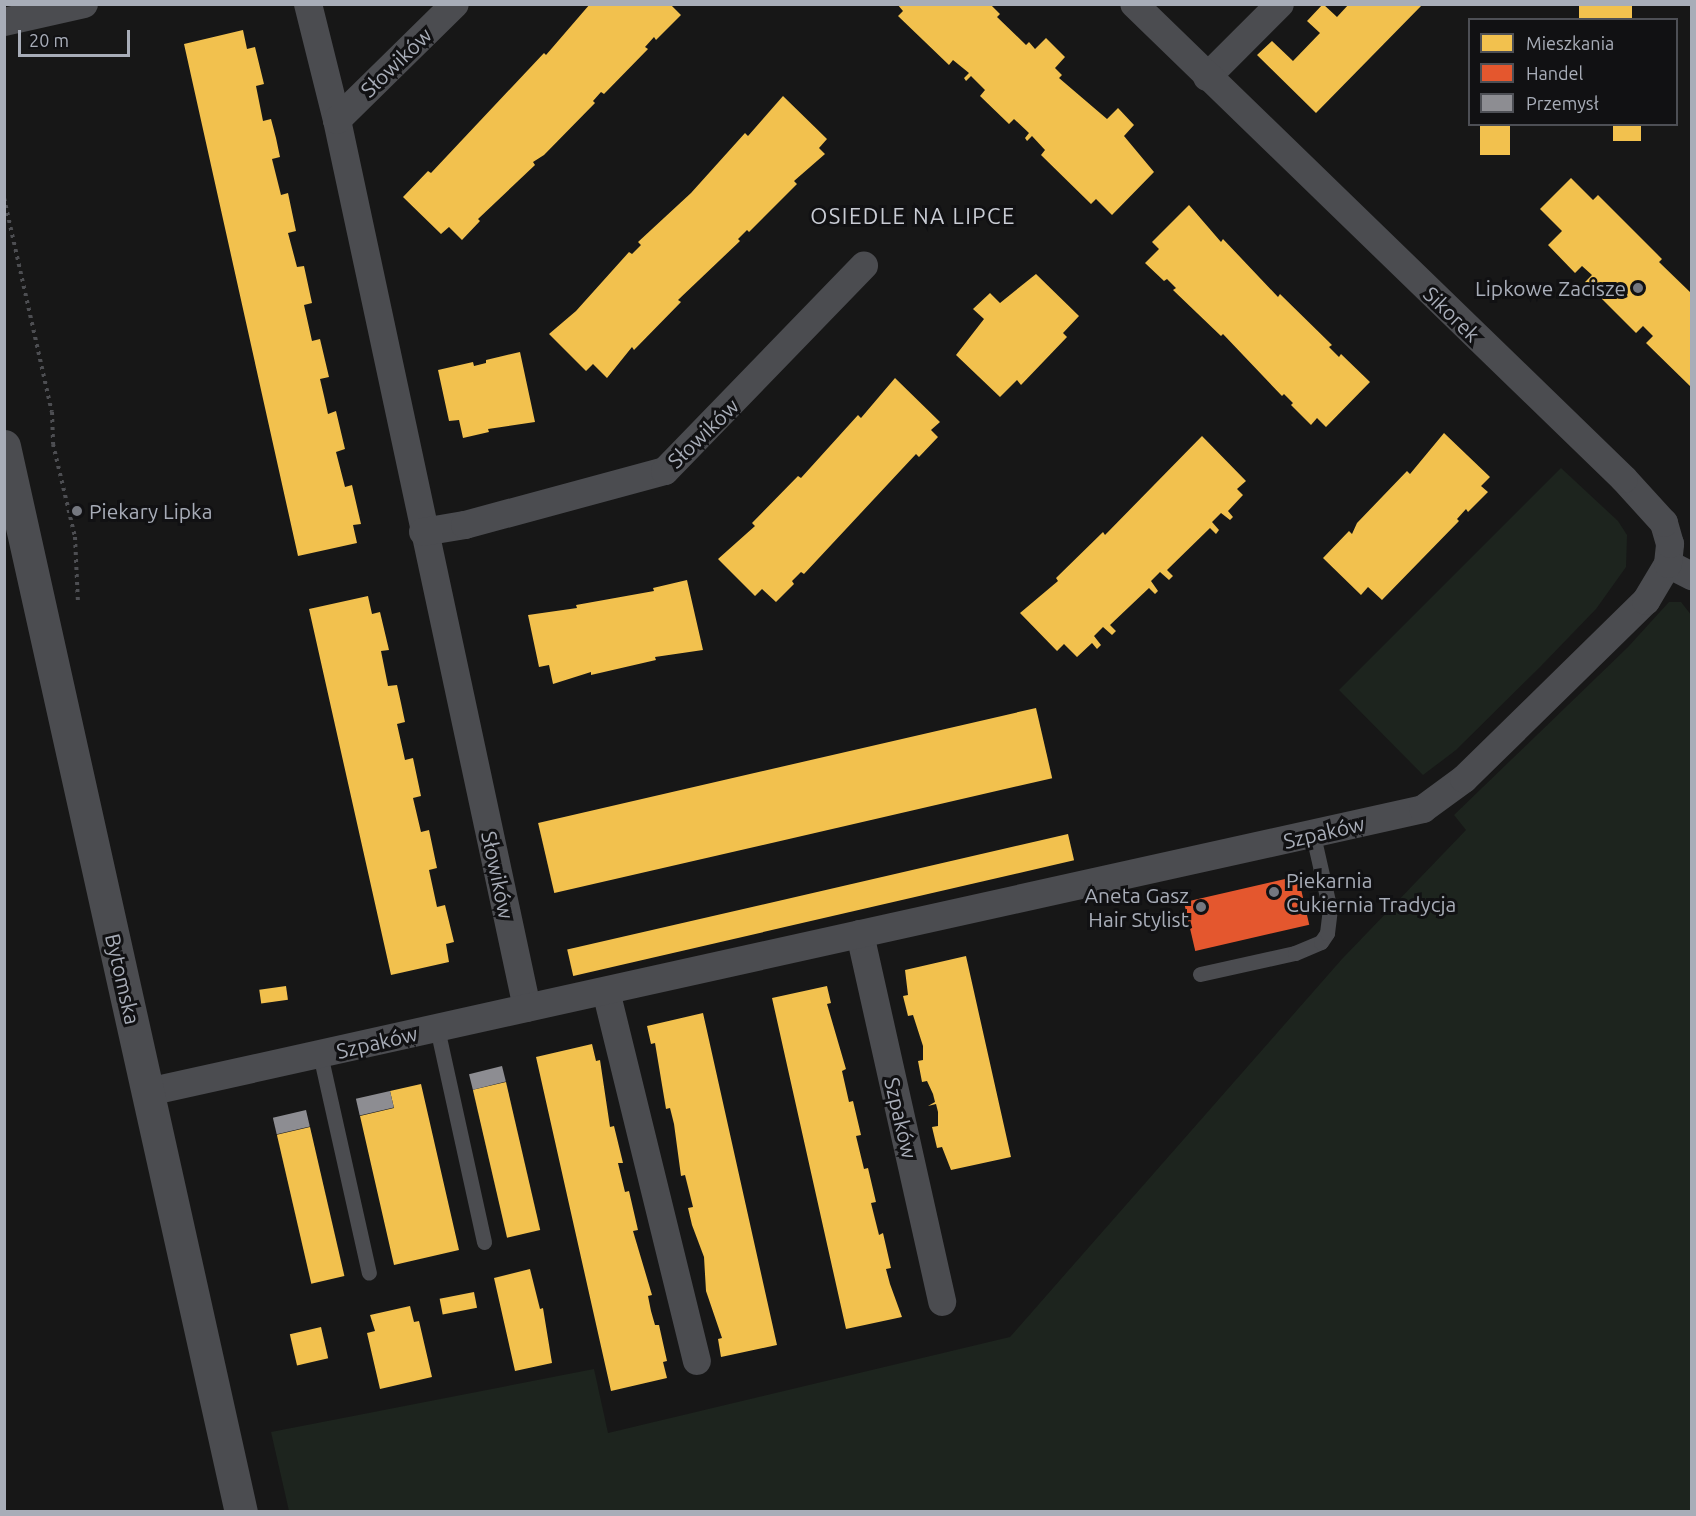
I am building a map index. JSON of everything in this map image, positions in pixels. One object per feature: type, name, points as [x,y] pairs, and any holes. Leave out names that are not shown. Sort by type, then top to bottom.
[{"type":"street","points":[[4,22],[84,4]]},
{"type":"street","name":"Słowików","points":[[308,4],[336,120],[527,1008]]},
{"type":"street","name":"Słowików","points":[[336,120],[455,4]]},
{"type":"street","name":"Sikorek","points":[[1134,4],[1624,479],[1665,523],[1680,570]]},
{"type":"street","points":[[1207,77],[1280,4]]},
{"type":"street","name":"Słowików","points":[[423,532],[465,525],[665,471],[864,266]]},
{"type":"street","name":"Bytomska","points":[[4,446],[241,1512]]},
{"type":"street","name":"Szpaków","points":[[148,1092],[1423,809],[1446,795],[1680,570]]},
{"type":"street","name":"Szpaków","points":[[860,934],[942,1302]]},
{"type":"street","points":[[606,991],[697,1361]]},
{"type":"lane","points":[[1200,974],[1294,953],[1321,942],[1327,933],[1330,910],[1313,835]]},
{"type":"lane","points":[[437,1028],[484,1242]]},
{"type":"lane","points":[[320,1054],[369,1273]]},
{"type":"shaded area","points":[[1561,468],[1618,521],[1627,535],[1626,567],[1596,609],[1540,667],[1456,750],[1423,775],[1339,690]]},
{"type":"shaded area","points":[[1669,602],[1681,602],[1692,616],[1691,1511],[289,1511],[271,1432],[594,1369],[608,1433],[1010,1337],[1342,959],[1466,830],[1454,815],[1628,647]]},
{"type":"building: Mieszkania","points":[[590,4],[670,4],[681,15],[656,40],[654,37],[645,47],[648,49],[604,94],[601,92],[593,101],[595,103],[544,155],[533,162],[535,165],[478,219],[480,221],[462,240],[449,227],[441,234],[403,197],[428,171],[431,173],[544,53],[546,55]]},
{"type":"building: Mieszkania","points":[[897,4],[990,4],[1000,14],[997,17],[1026,45],[1029,42],[1035,49],[1046,38],[1065,57],[1055,68],[1062,75],[1059,78],[1107,119],[1118,108],[1134,125],[1124,136],[1154,172],[1112,215],[1096,199],[1091,204],[1041,155],[1045,150],[1032,136],[1027,141],[1025,138],[1029,133],[1014,119],[1009,124],[980,96],[985,90],[971,76],[966,81],[964,78],[969,73],[953,60],[949,65],[898,16],[903,11]]},
{"type":"building: Mieszkania","points":[[1323,4],[1337,17],[1349,4],[1423,4],[1316,113],[1257,55],[1272,41],[1293,61],[1320,33],[1307,21]]},
{"type":"building: Mieszkania","points":[[1579,4],[1632,4],[1632,18],[1579,18]]},
{"type":"building: Mieszkania","points":[[243,30],[247,49],[255,47],[264,84],[256,86],[263,121],[271,119],[276,138],[280,157],[272,159],[281,195],[288,193],[296,231],[288,233],[297,267],[304,266],[312,303],[304,305],[312,341],[320,339],[329,377],[320,379],[328,414],[336,411],[345,449],[336,452],[345,487],[352,485],[361,524],[353,525],[357,543],[298,556],[184,44]]},
{"type":"building: Mieszkania","points":[[783,96],[827,139],[819,148],[825,154],[794,181],[797,184],[749,232],[747,230],[738,239],[740,241],[678,300],[681,302],[634,350],[632,347],[607,378],[593,364],[586,371],[549,334],[576,311],[629,252],[632,254],[641,245],[638,242],[691,193],[745,133],[748,136]]},
{"type":"building: Mieszkania","points":[[1480,126],[1510,126],[1510,155],[1480,155]]},
{"type":"building: Mieszkania","points":[[1613,126],[1641,126],[1641,141],[1613,141]]},
{"type":"building: Mieszkania","name":"Lipkowe Zacisze","points":[[1571,178],[1593,200],[1598,195],[1662,259],[1659,262],[1692,294],[1692,388],[1646,343],[1653,336],[1643,326],[1636,333],[1585,282],[1592,275],[1582,266],[1575,273],[1548,245],[1562,231],[1540,209]]},
{"type":"building: Mieszkania","points":[[1189,205],[1221,242],[1223,239],[1278,297],[1280,294],[1332,345],[1329,347],[1339,357],[1341,354],[1370,382],[1326,427],[1317,418],[1311,425],[1291,405],[1293,403],[1284,394],[1282,396],[1223,334],[1221,336],[1173,290],[1176,288],[1167,279],[1164,281],[1145,263],[1159,249],[1152,242]]},
{"type":"building: Mieszkania","points":[[1036,274],[1079,316],[1063,333],[1067,337],[1021,385],[1017,380],[1000,397],[956,355],[984,319],[973,309],[990,293],[1000,303]]},
{"type":"building: Mieszkania","points":[[520,352],[535,422],[488,429],[489,432],[463,438],[459,420],[449,421],[438,370],[473,362],[474,366],[486,363],[486,360]]},
{"type":"building: Mieszkania","points":[[895,378],[940,422],[931,430],[938,437],[919,457],[916,454],[804,574],[801,572],[792,581],[794,584],[776,602],[762,589],[755,596],[718,559],[755,526],[752,523],[798,476],[801,478],[858,415],[861,418]]},
{"type":"building: Mieszkania","points":[[1444,433],[1490,477],[1481,486],[1488,492],[1468,512],[1466,509],[1457,519],[1459,521],[1382,600],[1368,587],[1361,595],[1323,558],[1349,531],[1352,534],[1357,523],[1407,471],[1410,474]]},
{"type":"building: Mieszkania","points":[[1202,436],[1246,481],[1237,489],[1243,495],[1228,511],[1233,517],[1230,520],[1221,513],[1212,522],[1219,530],[1216,534],[1210,528],[1167,570],[1173,576],[1169,580],[1160,572],[1151,581],[1158,591],[1155,594],[1149,588],[1110,625],[1116,631],[1112,635],[1103,627],[1094,636],[1101,645],[1097,649],[1092,643],[1077,657],[1064,644],[1057,651],[1020,613],[1058,581],[1056,578],[1103,532],[1105,535]]},
{"type":"building: Mieszkania","points":[[687,580],[703,650],[655,657],[656,660],[591,675],[591,672],[553,684],[549,665],[539,667],[528,615],[577,608],[576,605],[654,591],[653,588]]},
{"type":"building: Mieszkania","points":[[368,596],[372,614],[380,612],[389,650],[381,651],[388,686],[397,685],[401,703],[405,722],[397,724],[405,760],[413,758],[421,796],[413,798],[421,832],[429,830],[437,868],[429,870],[437,907],[445,905],[454,942],[446,944],[449,962],[391,975],[309,609]]},
{"type":"building: Mieszkania","points":[[1036,708],[1052,778],[554,893],[538,823]]},
{"type":"building: Mieszkania","points":[[1068,834],[1074,860],[573,976],[567,950]]},
{"type":"building: Mieszkania","points":[[966,956],[1011,1157],[951,1170],[942,1147],[937,1148],[932,1127],[938,1126],[938,1112],[936,1104],[928,1106],[935,1102],[927,1081],[922,1082],[918,1061],[923,1060],[923,1046],[913,1015],[908,1016],[903,996],[908,995],[905,970]]},
{"type":"building: Mieszkania","points":[[286,986],[288,1000],[261,1004],[259,990]]},
{"type":"building: Mieszkania","points":[[827,986],[831,1003],[827,1004],[846,1069],[842,1071],[849,1102],[853,1101],[861,1135],[856,1136],[864,1169],[868,1168],[876,1202],[871,1203],[879,1235],[883,1233],[891,1268],[886,1269],[902,1317],[846,1329],[772,998]]},
{"type":"building: Mieszkania","points":[[703,1013],[777,1345],[721,1357],[718,1339],[722,1338],[706,1291],[704,1257],[688,1208],[693,1207],[685,1175],[681,1176],[674,1124],[670,1108],[666,1109],[655,1043],[651,1044],[647,1026]]},
{"type":"building: Mieszkania","points":[[592,1044],[596,1061],[600,1060],[610,1127],[614,1126],[623,1163],[618,1163],[625,1192],[629,1191],[638,1230],[633,1231],[652,1295],[648,1296],[651,1311],[655,1325],[659,1325],[667,1361],[663,1362],[667,1378],[611,1391],[536,1057]]},
{"type":"building: Mieszkania","points":[[506,1082],[540,1230],[507,1238],[473,1090]]},
{"type":"building: Mieszkania","points":[[421,1084],[459,1250],[394,1265],[360,1116],[394,1108],[390,1091]]},
{"type":"building: Mieszkania","points":[[310,1127],[344,1276],[311,1284],[277,1135]]},
{"type":"building: Mieszkania","points":[[530,1269],[540,1309],[543,1308],[552,1363],[515,1371],[494,1278]]},
{"type":"building: Mieszkania","points":[[474,1292],[477,1308],[443,1314],[440,1299]]},
{"type":"building: Mieszkania","points":[[410,1306],[414,1322],[419,1321],[432,1377],[380,1389],[367,1333],[375,1331],[370,1315]]},
{"type":"building: Mieszkania","points":[[321,1327],[328,1358],[297,1365],[290,1334]]},
{"type":"building: Handel","points":[[1298,876],[1309,925],[1195,951],[1184,902]]},
{"type":"building: Przemysł","points":[[502,1066],[506,1082],[473,1090],[469,1074]]},
{"type":"building: Przemysł","points":[[390,1091],[394,1108],[360,1115],[356,1099]]},
{"type":"building: Przemysł","points":[[306,1110],[310,1127],[277,1134],[273,1118]]},
{"type":"place","name":"Lipkowe Zacisze","points":[[1638,288]]},
{"type":"place","name":"Piekary Lipka","points":[[77,511]]},
{"type":"place","name":"Piekarnia Cukiernia Tradycja","points":[[1274,892]]},
{"type":"place","name":"Aneta Gasz Hair Stylist","points":[[1201,907]]},
{"type":"district","name":"OSIEDLE NA LIPCE","points":[[913,216]]}]
